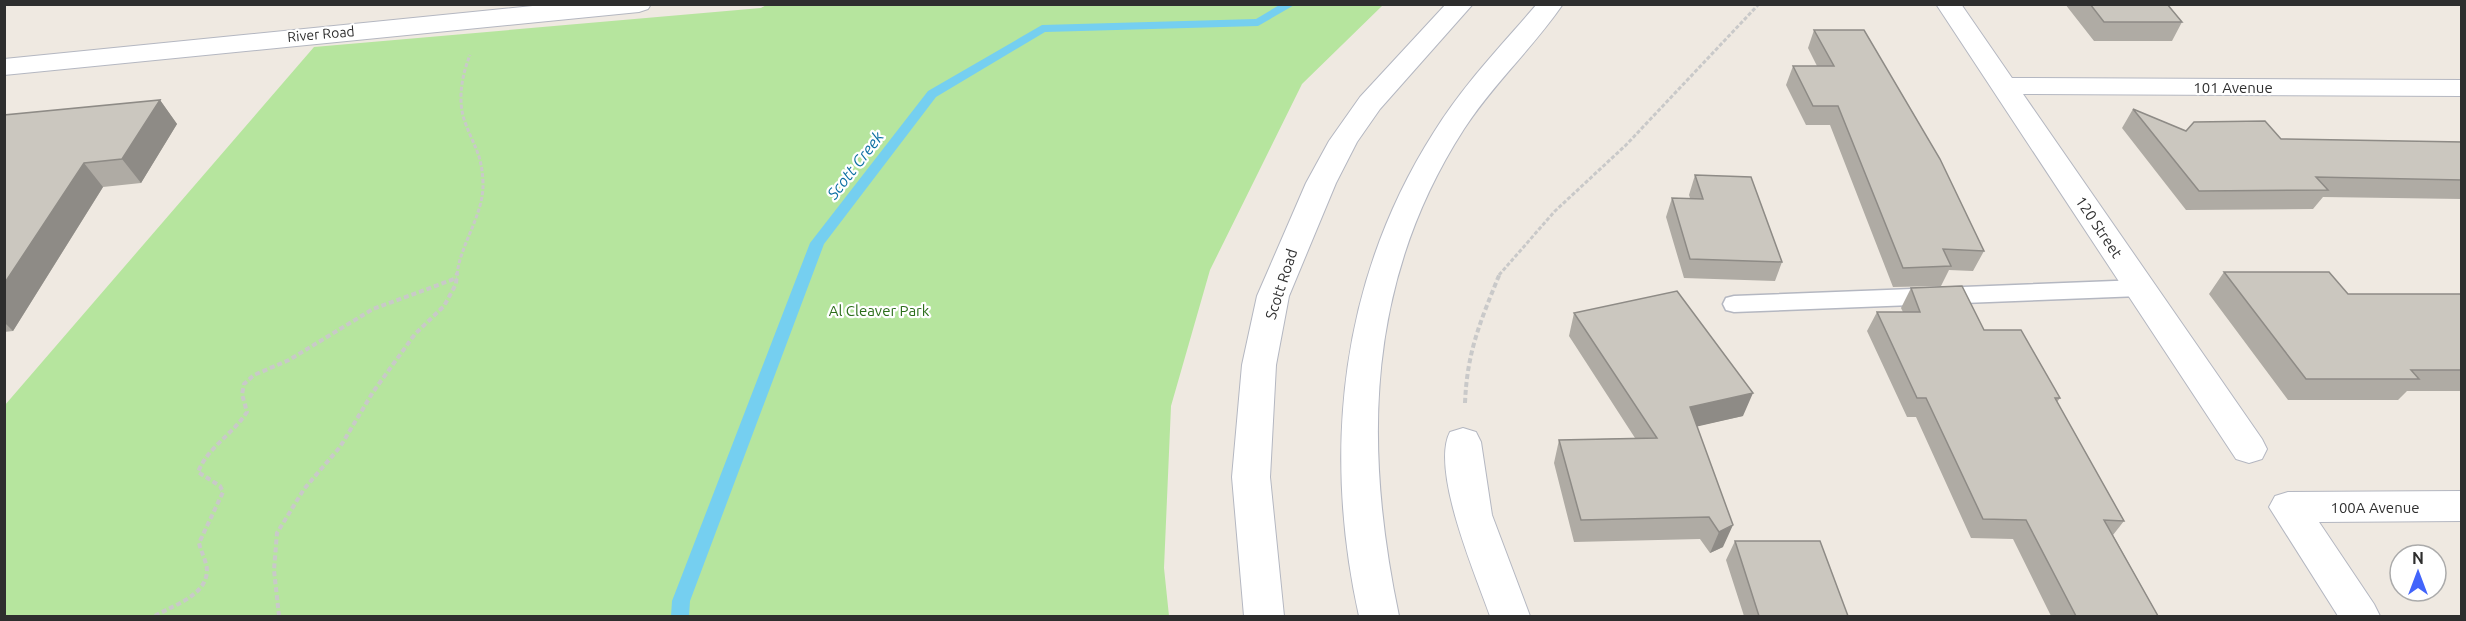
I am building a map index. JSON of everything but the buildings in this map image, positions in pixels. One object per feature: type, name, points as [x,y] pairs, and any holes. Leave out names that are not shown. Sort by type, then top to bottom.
[{"type":"street","name":"River Road","points":[[4,67],[257,40],[639,4]]},
{"type":"street","name":"Scott Road","points":[[1263,616],[1251,477],[1259,365],[1273,296],[1316,193],[1343,141],[1370,103],[1461,4]]},
{"type":"street","points":[[1379,616],[1364,536],[1359,433],[1364,343],[1385,260],[1415,188],[1449,129],[1551,4]]},
{"type":"street","name":"120 Street","points":[[1948,4],[2249,449]]},
{"type":"street","name":"101 Avenue","points":[[2004,86],[2462,88]]},
{"type":"street","points":[[1463,442],[1473,515],[1510,616]]},
{"type":"street","name":"100A Avenue","points":[[2360,616],[2288,507],[2462,506]]},
{"type":"lane","points":[[1734,304],[2140,288]]},
{"type":"path","points":[[1463,442],[1466,369],[1477,330],[1501,271],[1555,211],[1626,145],[1759,4]]},
{"type":"path","points":[[279,616],[274,570],[277,533],[304,489],[340,447],[374,392],[415,334],[444,306],[456,284],[458,265],[473,229],[483,185],[479,150],[464,120],[461,78],[472,50]]},
{"type":"path","points":[[155,616],[193,595],[200,588],[207,569],[199,543],[223,492],[220,486],[198,472],[202,458],[239,426],[247,412],[242,394],[244,384],[254,375],[289,360],[373,309],[457,278]]},
{"type":"green space","name":"Al Cleaver Park","points":[[768,4],[1383,5],[1302,84],[1210,270],[1171,406],[1164,568],[1169,616],[5,616],[5,405],[314,47],[761,8]]},
{"type":"waterway","name":"Scott Creek","points":[[680,616],[681,601],[817,243],[932,94],[1042,29],[1258,22],[1291,4]]}]
